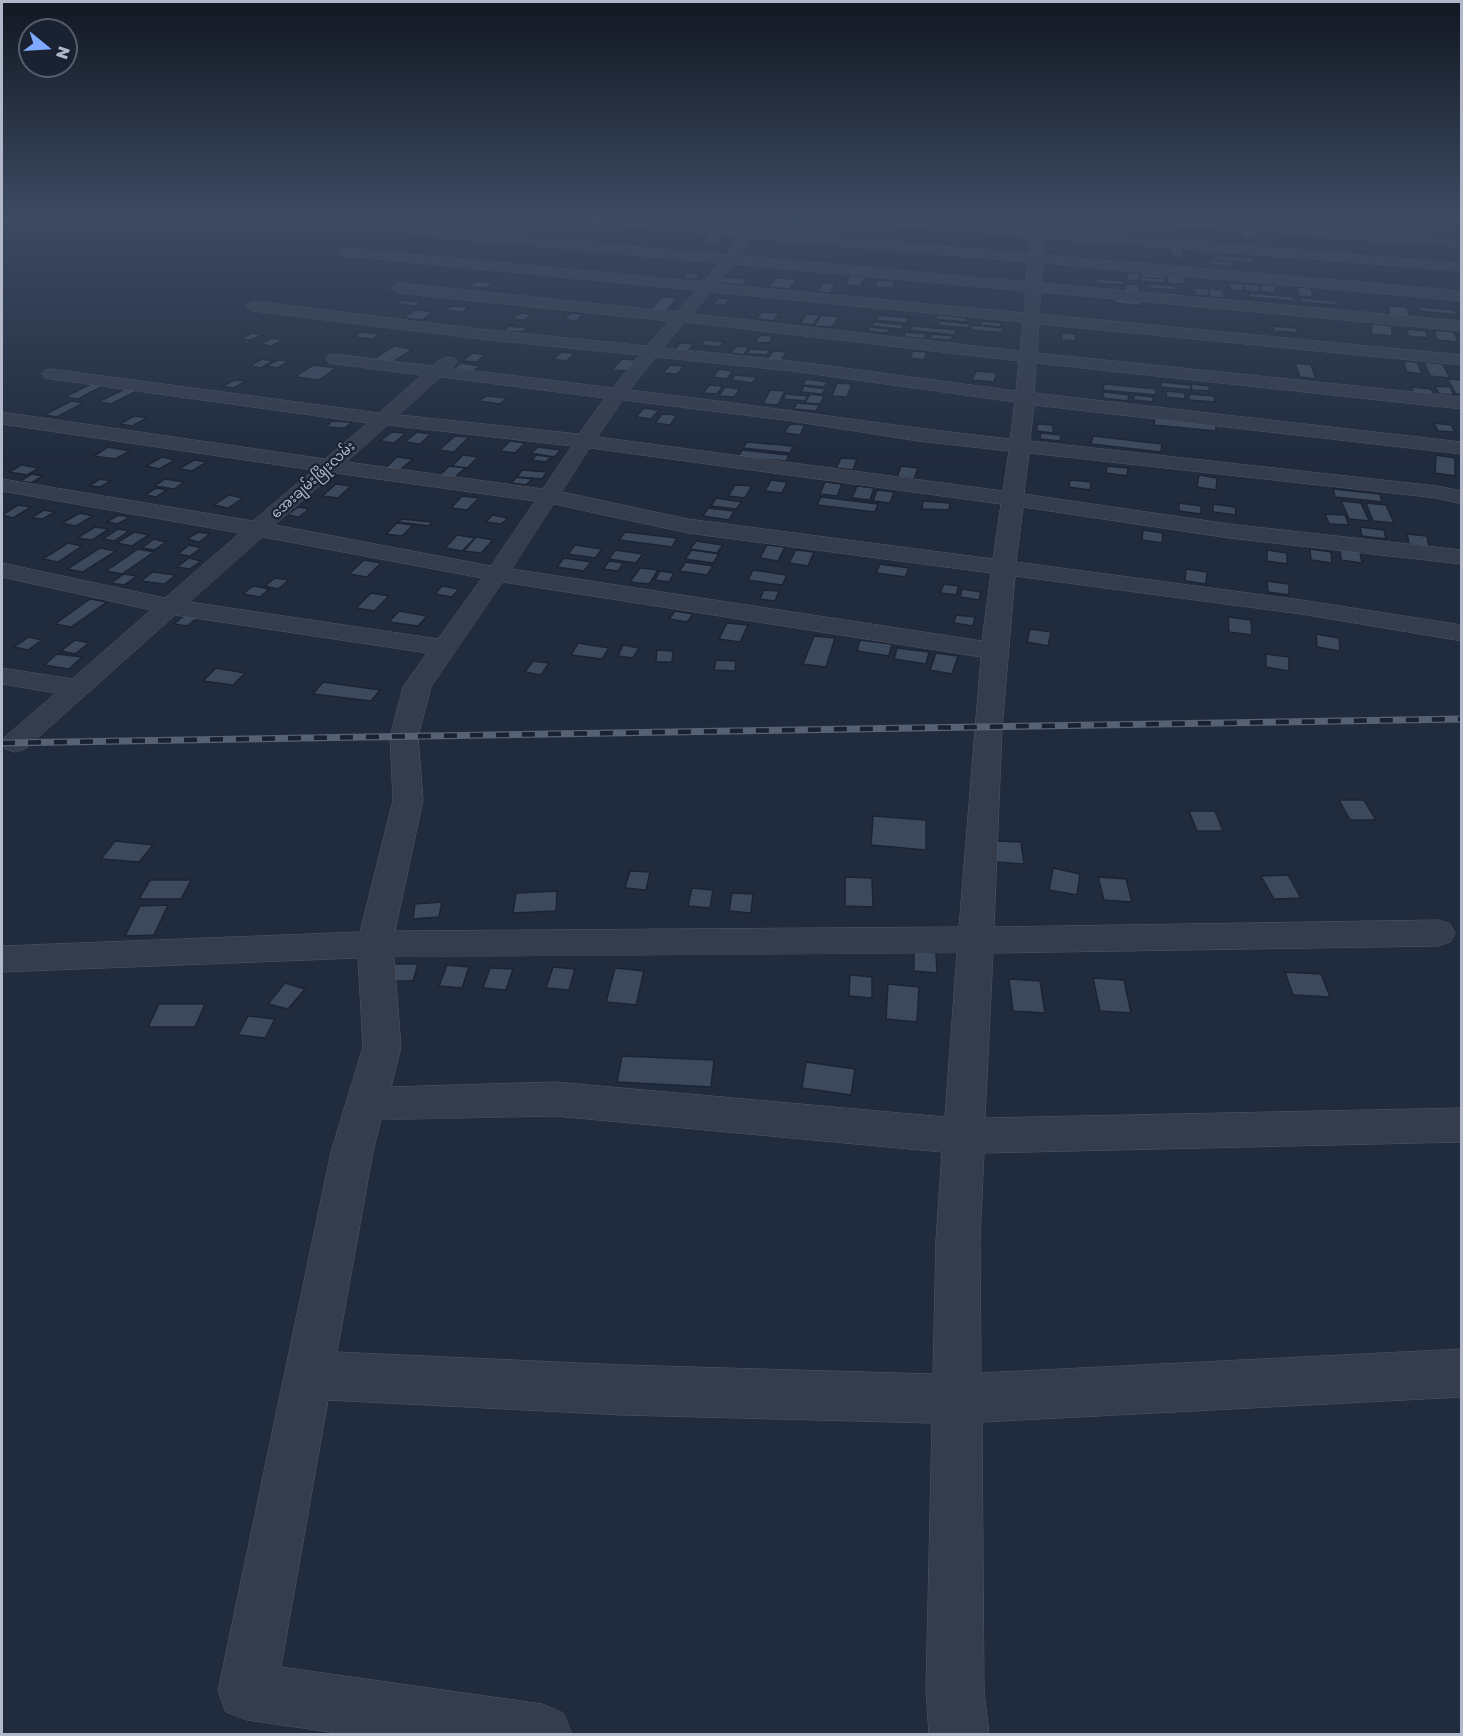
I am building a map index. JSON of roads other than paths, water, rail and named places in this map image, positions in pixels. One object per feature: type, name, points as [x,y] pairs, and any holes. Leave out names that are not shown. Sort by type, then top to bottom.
[{"type":"street","points":[[509,300],[1461,403]]},
{"type":"street","points":[[542,1734],[247,1691],[352,1152],[382,1047],[375,944],[408,800],[405,737],[417,687],[618,393],[696,300]]},
{"type":"street","points":[[959,1734],[955,1691],[958,1240],[975,940],[995,651],[1020,446],[1033,300]]},
{"type":"street","points":[[1198,300],[1461,360]]},
{"type":"street","points":[[1286,300],[1461,326]]},
{"type":"street","name":"အေးချမ်းဖြိုးလမ်း","points":[[15,743],[518,301]]},
{"type":"street","points":[[253,306],[480,334],[792,366],[1025,398],[1461,448]]},
{"type":"street","points":[[335,359],[792,415],[918,435],[1437,492],[1461,498]]},
{"type":"street","points":[[51,374],[383,419],[585,441],[1013,499],[1228,531],[1461,557]]},
{"type":"street","points":[[2,418],[548,496],[688,526],[1301,607],[1461,633]]},
{"type":"street","points":[[2,485],[258,529],[496,574],[995,651]]},
{"type":"street","points":[[2,570],[171,607],[444,648]]},
{"type":"street","points":[[2,676],[79,688]]},
{"type":"street","points":[[2,959],[375,944],[975,940],[1438,933]]},
{"type":"street","points":[[365,1104],[555,1099],[964,1136],[1461,1125]]},
{"type":"street","points":[[308,1375],[623,1390],[957,1399],[1461,1373]]},
{"type":"railway","points":[[2,743],[1462,719]]}]
